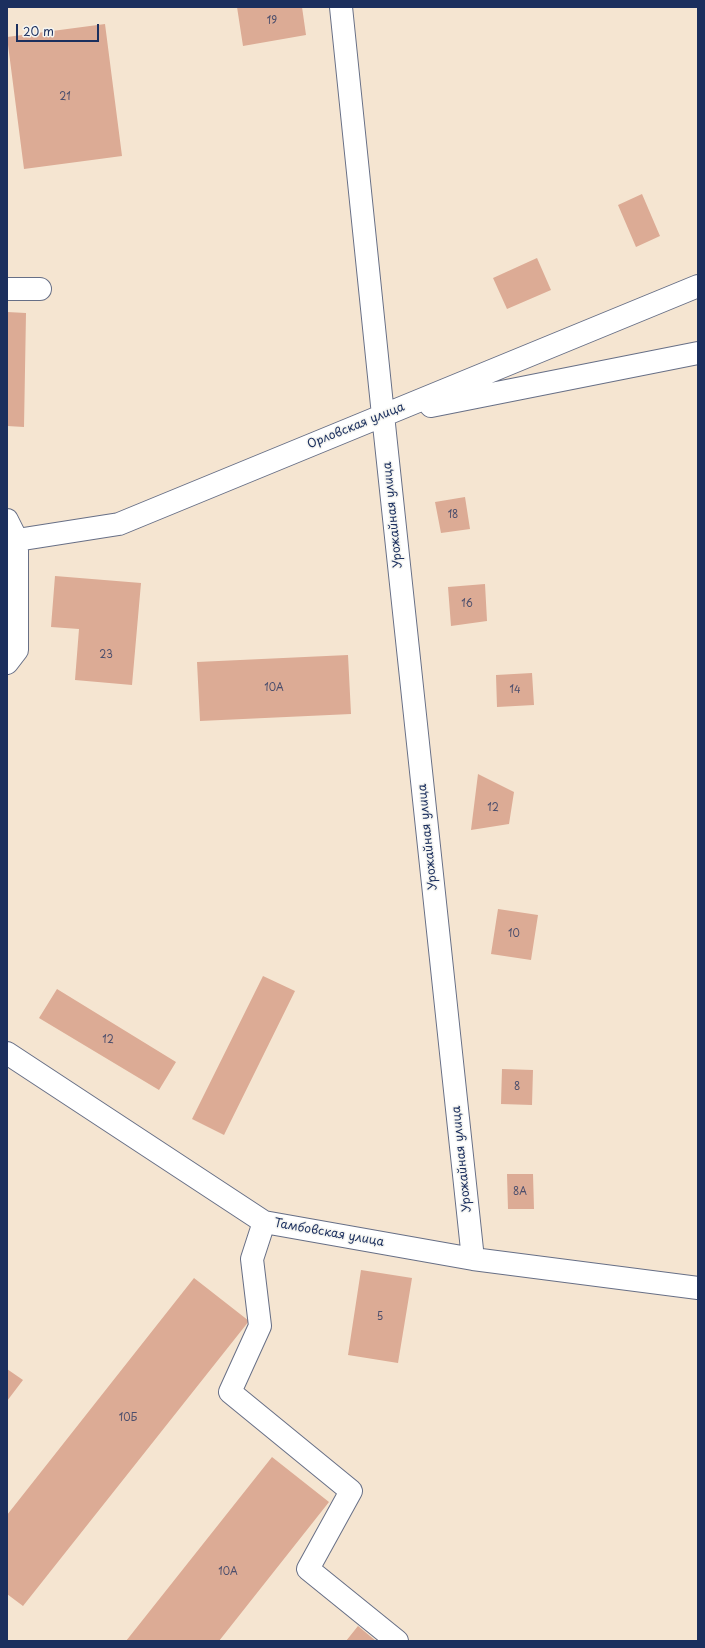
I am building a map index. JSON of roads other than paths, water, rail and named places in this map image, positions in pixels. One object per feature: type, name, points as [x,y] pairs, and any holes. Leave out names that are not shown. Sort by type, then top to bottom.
[{"type":"street","name":"Урожайная улица","points":[[341,7],[382,415],[473,1259]]},
{"type":"street","name":"Орловская улица","points":[[12,539],[120,524],[698,286]]},
{"type":"street","points":[[7,289],[40,289]]},
{"type":"street","points":[[382,415],[698,353]]},
{"type":"street","points":[[7,520],[12,539],[12,656]]},
{"type":"street","name":"Тамбовская улица","points":[[7,1053],[264,1222],[473,1259],[698,1288]]},
{"type":"street","points":[[264,1222],[252,1259],[260,1326],[230,1392],[351,1491],[308,1569],[397,1641]]}]
